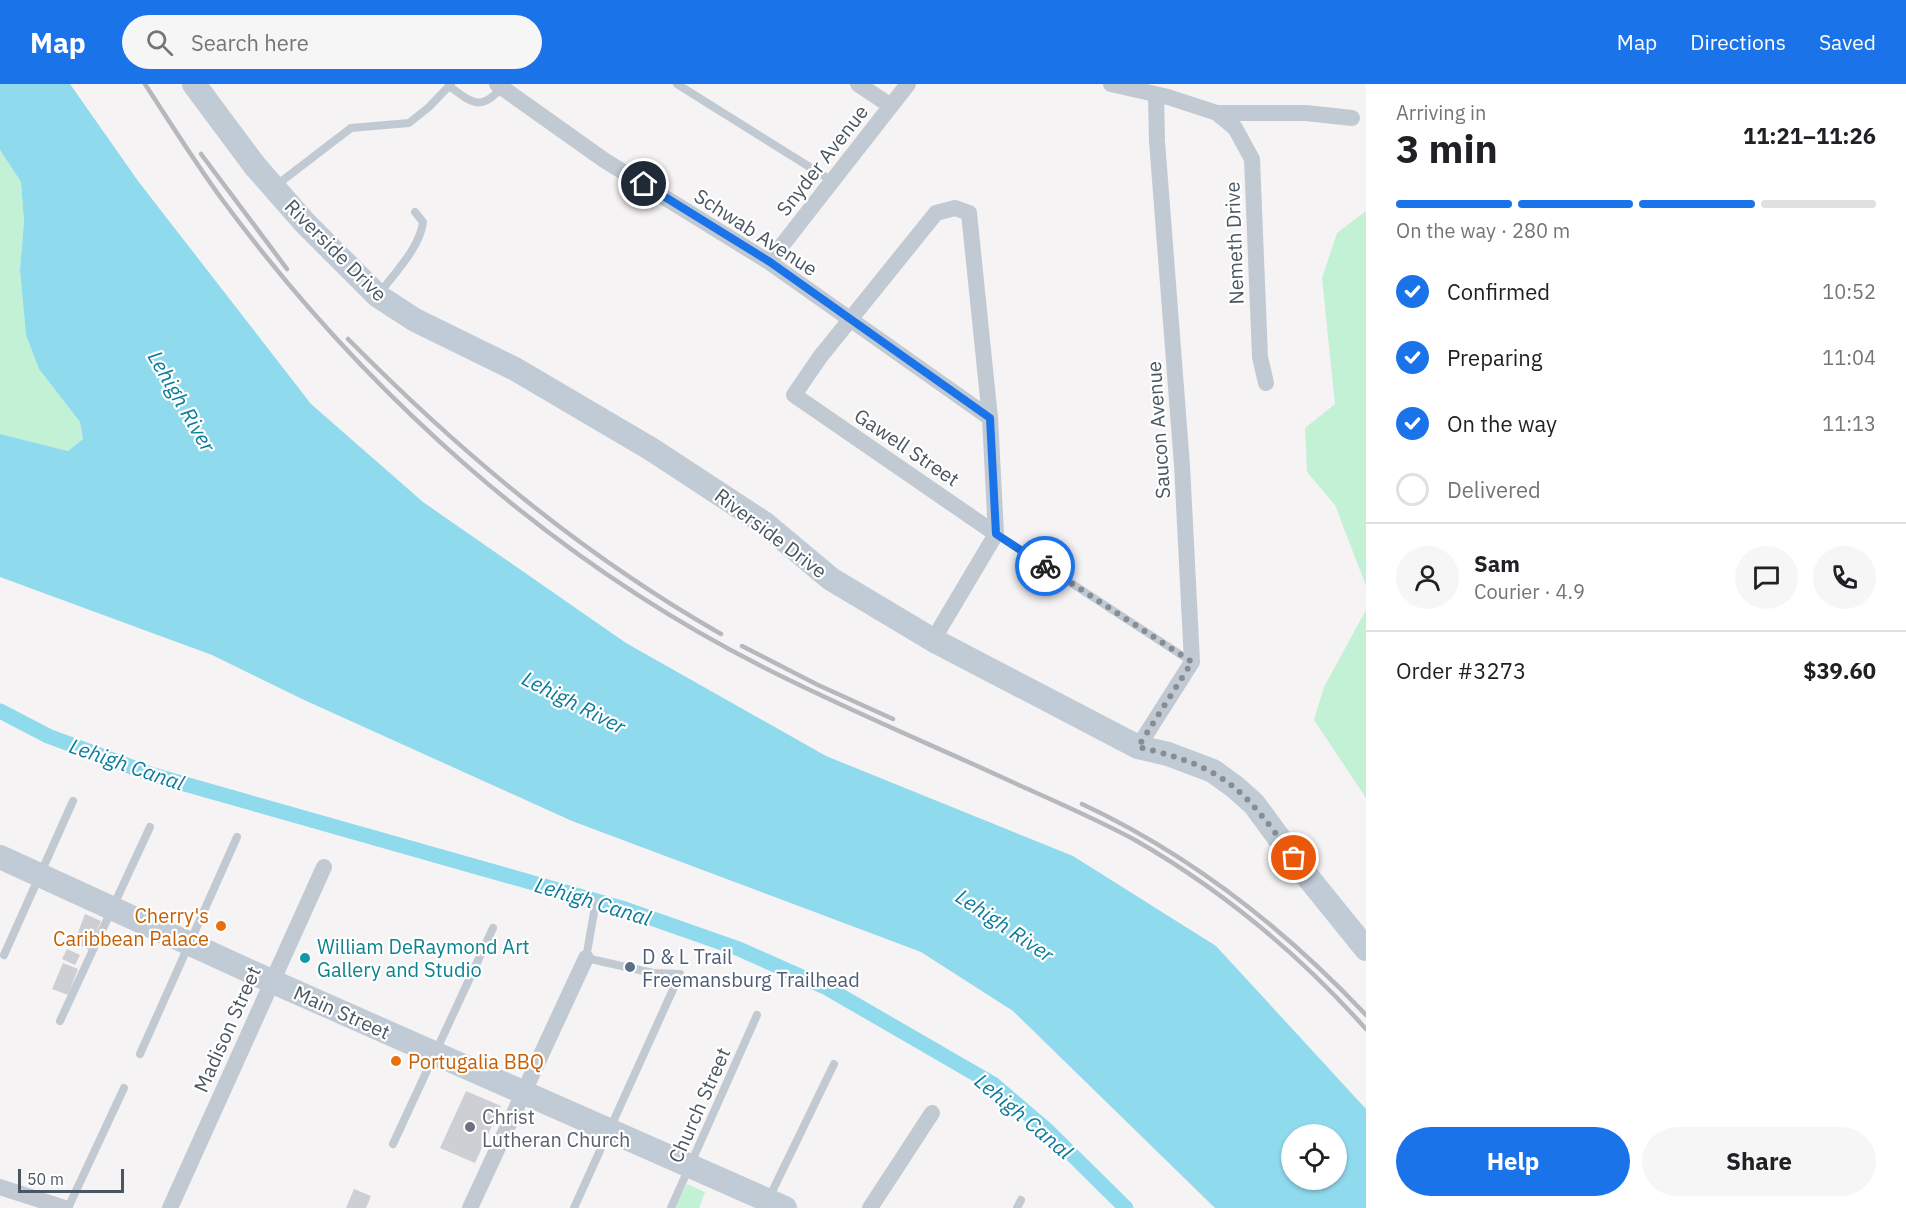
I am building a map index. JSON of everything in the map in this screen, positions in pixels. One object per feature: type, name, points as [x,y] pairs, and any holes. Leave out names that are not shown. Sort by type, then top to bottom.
[{"type":"street","name":"Riverside Drive","points":[[194,84],[216,116],[305,224],[378,296],[415,320],[515,369],[651,449],[764,523],[831,579],[933,640],[1138,747],[1168,754],[1214,771],[1254,804],[1307,876],[1366,949]]},
{"type":"street","points":[[858,84],[891,106]]},
{"type":"street","name":"Snyder Avenue","points":[[770,262],[908,84]]},
{"type":"street","points":[[1111,84],[1164,92],[1217,113],[1306,113],[1352,118]]},
{"type":"street","name":"Schwab Avenue","points":[[499,86],[604,160],[770,262],[990,418]]},
{"type":"street","name":"Saucon Avenue","points":[[1164,92],[1157,141],[1182,465],[1192,662]]},
{"type":"street","name":"Nemeth Drive","points":[[1217,113],[1235,128],[1252,159],[1260,357],[1266,383]]},
{"type":"street","points":[[851,321],[936,213],[955,208],[969,213],[990,418],[996,534],[933,640]]},
{"type":"street","name":"Gawell Street","points":[[851,321],[820,357],[794,395],[996,534]]},
{"type":"street","points":[[1138,747],[1192,662]]},
{"type":"street","name":"Main Street","points":[[0,857],[271,981],[610,1129],[773,1205]]},
{"type":"street","name":"Madison Street","points":[[170,1208],[324,867]]},
{"type":"street","points":[[470,1208],[586,958]]},
{"type":"street","points":[[870,1208],[932,1113]]},
{"type":"street","points":[[0,1187],[67,1208]]},
{"type":"lane","points":[[677,84],[832,181]]},
{"type":"lane","points":[[274,187],[351,128],[409,123],[450,85],[476,104],[484,103],[499,86]]},
{"type":"lane","points":[[378,296],[407,257],[422,230],[423,222],[415,212]]},
{"type":"lane","points":[[996,534],[1192,662]]},
{"type":"lane","points":[[4,956],[73,801]]},
{"type":"lane","points":[[60,1021],[150,827]]},
{"type":"lane","points":[[140,1054],[237,837]]},
{"type":"lane","points":[[574,1208],[680,974],[653,973],[586,958],[596,901]]},
{"type":"lane","points":[[393,1144],[493,928]]},
{"type":"lane","name":"Church Street","points":[[671,1208],[757,1015]]},
{"type":"lane","points":[[773,1205],[834,1064]]},
{"type":"lane","points":[[67,1208],[124,1088]]},
{"type":"green space","points":[[0,150],[21,182],[24,222],[20,270],[26,335],[39,369],[80,422],[83,439],[68,451],[0,434]]},
{"type":"green space","points":[[1366,211],[1366,586],[1335,505],[1307,472],[1305,428],[1335,404],[1322,278],[1337,233]]},
{"type":"green space","points":[[1366,610],[1366,798],[1314,720],[1324,687]]},
{"type":"green space","points":[[687,1184],[705,1192],[699,1208],[675,1208]]},
{"type":"water","name":"Lehigh River","points":[[0,84],[70,84],[138,181],[311,404],[423,502],[626,643],[826,756],[1073,856],[1216,946],[1366,1109],[1366,1208],[1215,1208],[1013,1011],[921,952],[572,821],[302,699],[212,655],[0,577],[0,434],[68,451],[83,439],[80,422],[39,369],[26,335],[20,270],[24,222],[21,182],[0,150]]},
{"type":"building","points":[[85,914],[101,921],[89,950],[74,943]]},
{"type":"building","points":[[67,949],[80,955],[75,965],[62,959]]},
{"type":"building","points":[[63,963],[78,969],[68,995],[52,989]]},
{"type":"building","name":"Christ Lutheran Church","points":[[466,1091],[501,1106],[475,1163],[440,1148]]},
{"type":"building","points":[[354,1189],[371,1196],[366,1208],[346,1208]]},
{"type":"waterway","name":"Lehigh Canal","points":[[0,711],[48,736],[153,775],[625,909],[739,949],[827,988],[993,1084],[1048,1131],[1126,1208]]},
{"type":"railway","points":[[145,84],[224,202],[279,272],[338,340],[400,405],[466,466],[536,523],[609,576],[684,624],[763,667],[1093,819],[1167,859],[1258,925],[1314,975],[1366,1029]]},
{"type":"railway","points":[[201,154],[287,269]]},
{"type":"railway","points":[[348,339],[434,422],[524,499],[571,536],[620,570],[721,634]]},
{"type":"railway","points":[[742,646],[818,685],[893,719]]},
{"type":"railway","points":[[1082,804],[1161,846],[1234,896],[1302,952],[1366,1015]]},
{"type":"way so far","points":[[1045,566],[1192,662],[1138,747],[1168,754],[1214,771],[1254,804],[1294,858]]},
{"type":"place","name":"Cherry's Caribbean Palace","points":[[221,926]]},
{"type":"place","name":"William DeRaymond Art Gallery and Studio","points":[[305,958]]},
{"type":"place","name":"D & L Trail Freemansburg Trailhead","points":[[630,967]]},
{"type":"place","name":"Portugalia BBQ","points":[[396,1061]]},
{"type":"place","name":"Christ Lutheran Church","points":[[470,1127]]},
{"type":"route","points":[[644,184],[770,262],[990,418],[996,534],[1045,566]]}]
